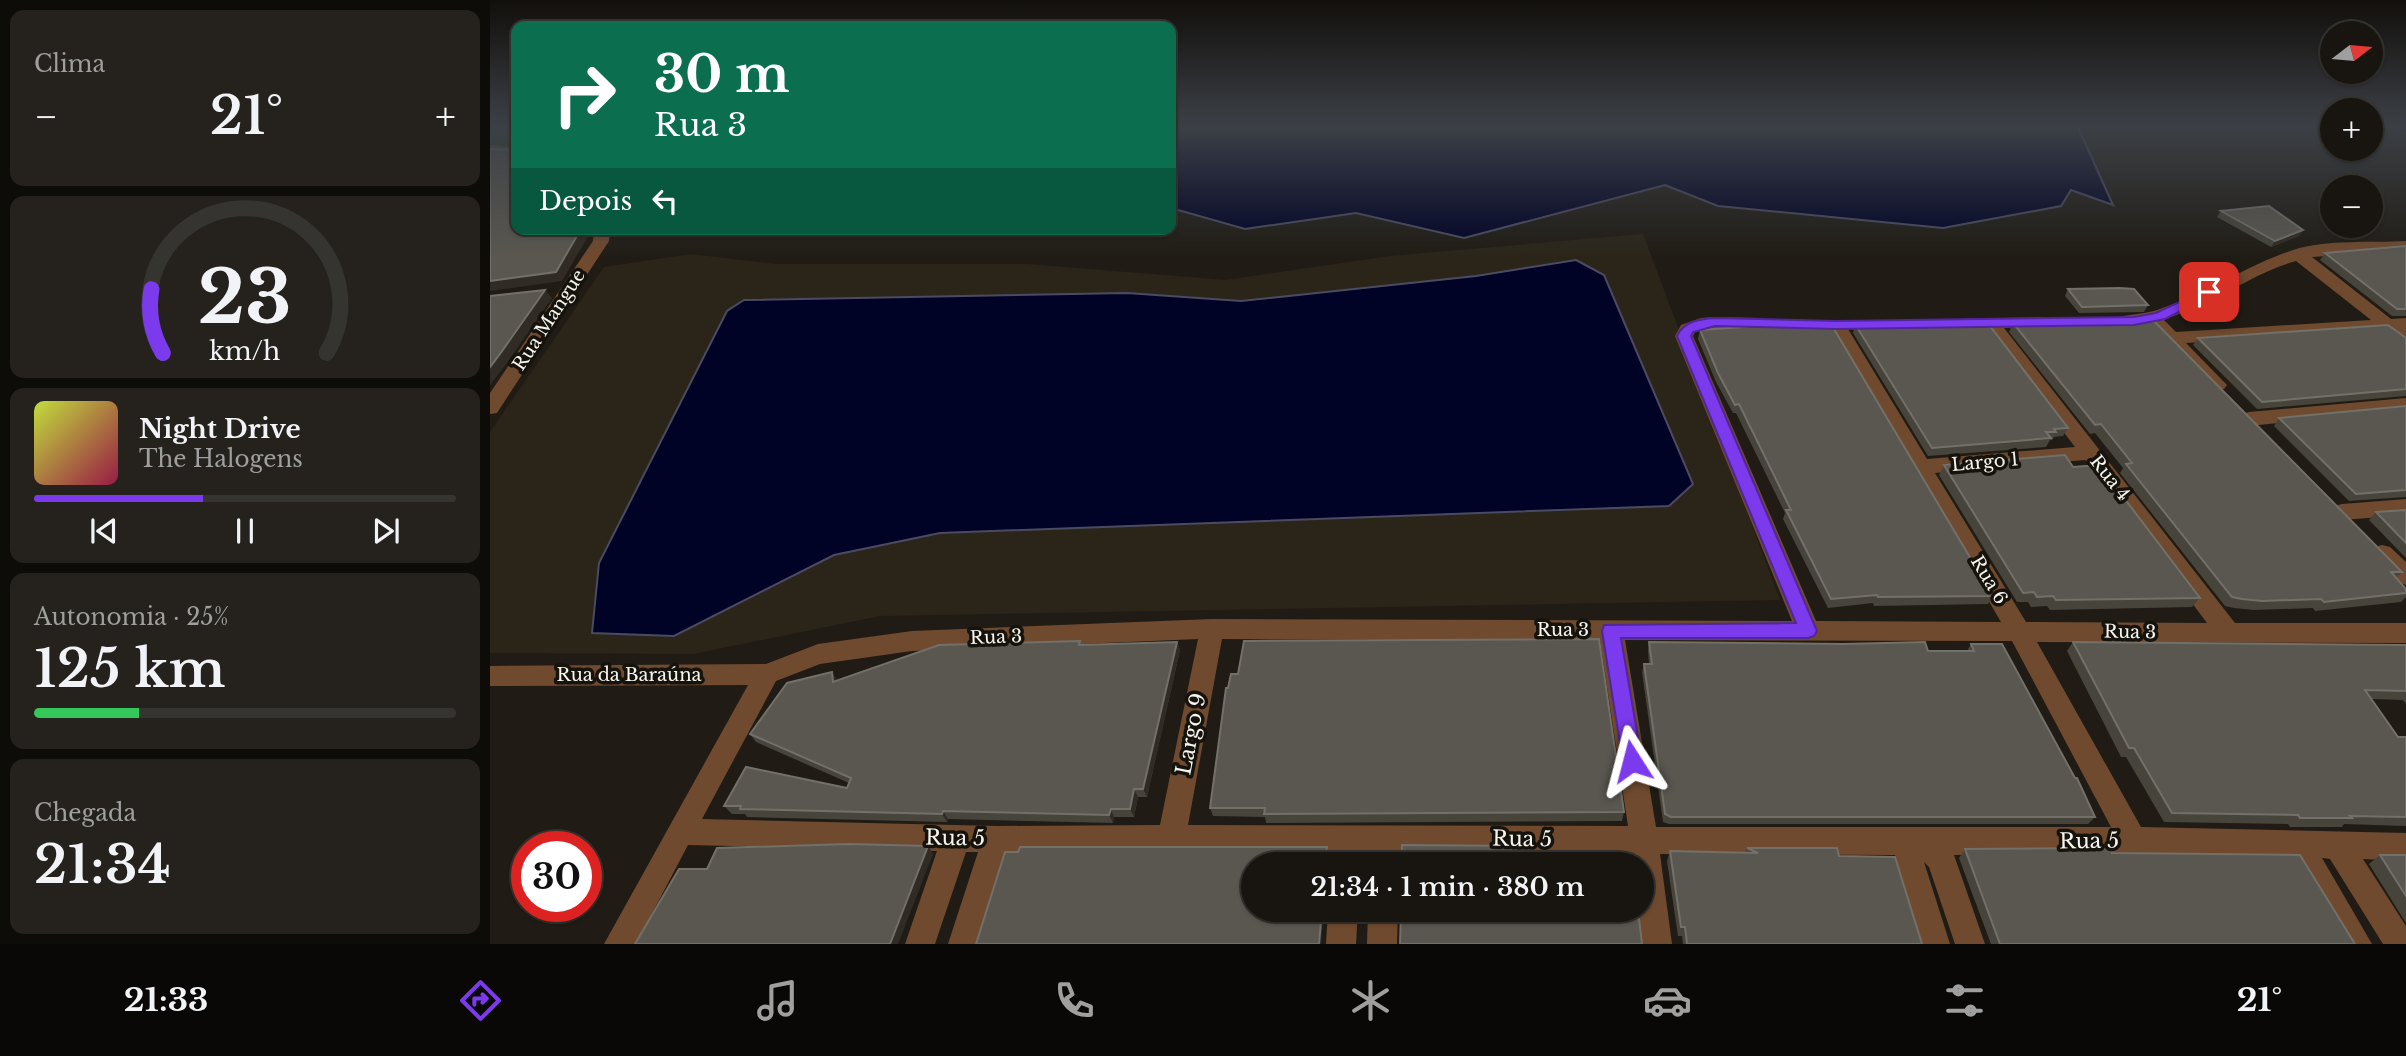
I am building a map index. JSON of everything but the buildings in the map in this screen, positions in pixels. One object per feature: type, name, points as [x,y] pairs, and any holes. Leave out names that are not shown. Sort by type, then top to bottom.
[{"type":"street","name":"Rua Mangue","points":[[490,408],[601,241],[602,235]]},
{"type":"street","points":[[2108,321],[2153,318],[2266,265],[2298,254],[2406,246]]},
{"type":"street","points":[[2298,254],[2406,339]]},
{"type":"street","points":[[543,292],[569,288]]},
{"type":"street","points":[[2153,318],[2268,438]]},
{"type":"street","points":[[1808,631],[1684,336],[1692,326],[1715,322],[1892,324]]},
{"type":"street","points":[[1934,324],[2056,322]]},
{"type":"street","name":"Rua 4","points":[[1990,323],[2229,633]]},
{"type":"street","points":[[2172,338],[2406,323]]},
{"type":"street","name":"Rua 6","points":[[1836,325],[2019,631],[2133,840]]},
{"type":"street","points":[[2249,419],[2406,404]]},
{"type":"street","name":"Largo 1","points":[[1921,467],[2090,453]]},
{"type":"street","points":[[2323,494],[2406,576]]},
{"type":"street","points":[[2342,512],[2406,506]]},
{"type":"street","name":"Rua 3","points":[[767,674],[818,654],[912,641],[1212,629],[2406,633]]},
{"type":"street","name":"Largo 9","points":[[1171,839],[1212,629]]},
{"type":"street","points":[[1611,631],[1644,840],[1657,944]]},
{"type":"street","points":[[619,944],[767,674]]},
{"type":"street","name":"Rua da Baraúna","points":[[490,676],[767,674]]},
{"type":"street","name":"Rua 5","points":[[681,832],[997,839],[1171,839],[1347,851],[1644,840],[2133,840],[2406,847]]},
{"type":"street","points":[[920,944],[956,838]]},
{"type":"street","points":[[963,944],[997,839]]},
{"type":"street","points":[[1935,944],[1908,858],[1921,842],[1941,858],[1970,944]]},
{"type":"street","points":[[2299,846],[2357,944]]},
{"type":"street","points":[[2339,847],[2400,944]]},
{"type":"street","points":[[1341,944],[1342,922]]},
{"type":"street","points":[[1382,944],[1383,922]]},
{"type":"shaded area","points":[[1643,234],[1780,600],[880,616],[693,654],[490,653],[490,432],[604,267],[691,254],[775,264],[1027,264],[1226,280],[1390,256]]},
{"type":"water","points":[[1176,169],[2097,169],[2113,205],[2071,190],[2061,206],[1943,228],[1718,206],[1665,185],[1464,238],[1356,213],[1245,229],[1176,209]]},
{"type":"water","points":[[1576,260],[1604,275],[1693,484],[1669,506],[940,533],[834,555],[674,636],[592,633],[599,563],[727,311],[744,300],[1127,293],[1241,301],[1476,276]]},
{"type":"route","points":[[1632,761],[1611,631],[1808,631],[1684,336],[1687,330],[1701,323],[1715,322],[1836,325],[2134,321],[2160,316],[2209,292]]}]
